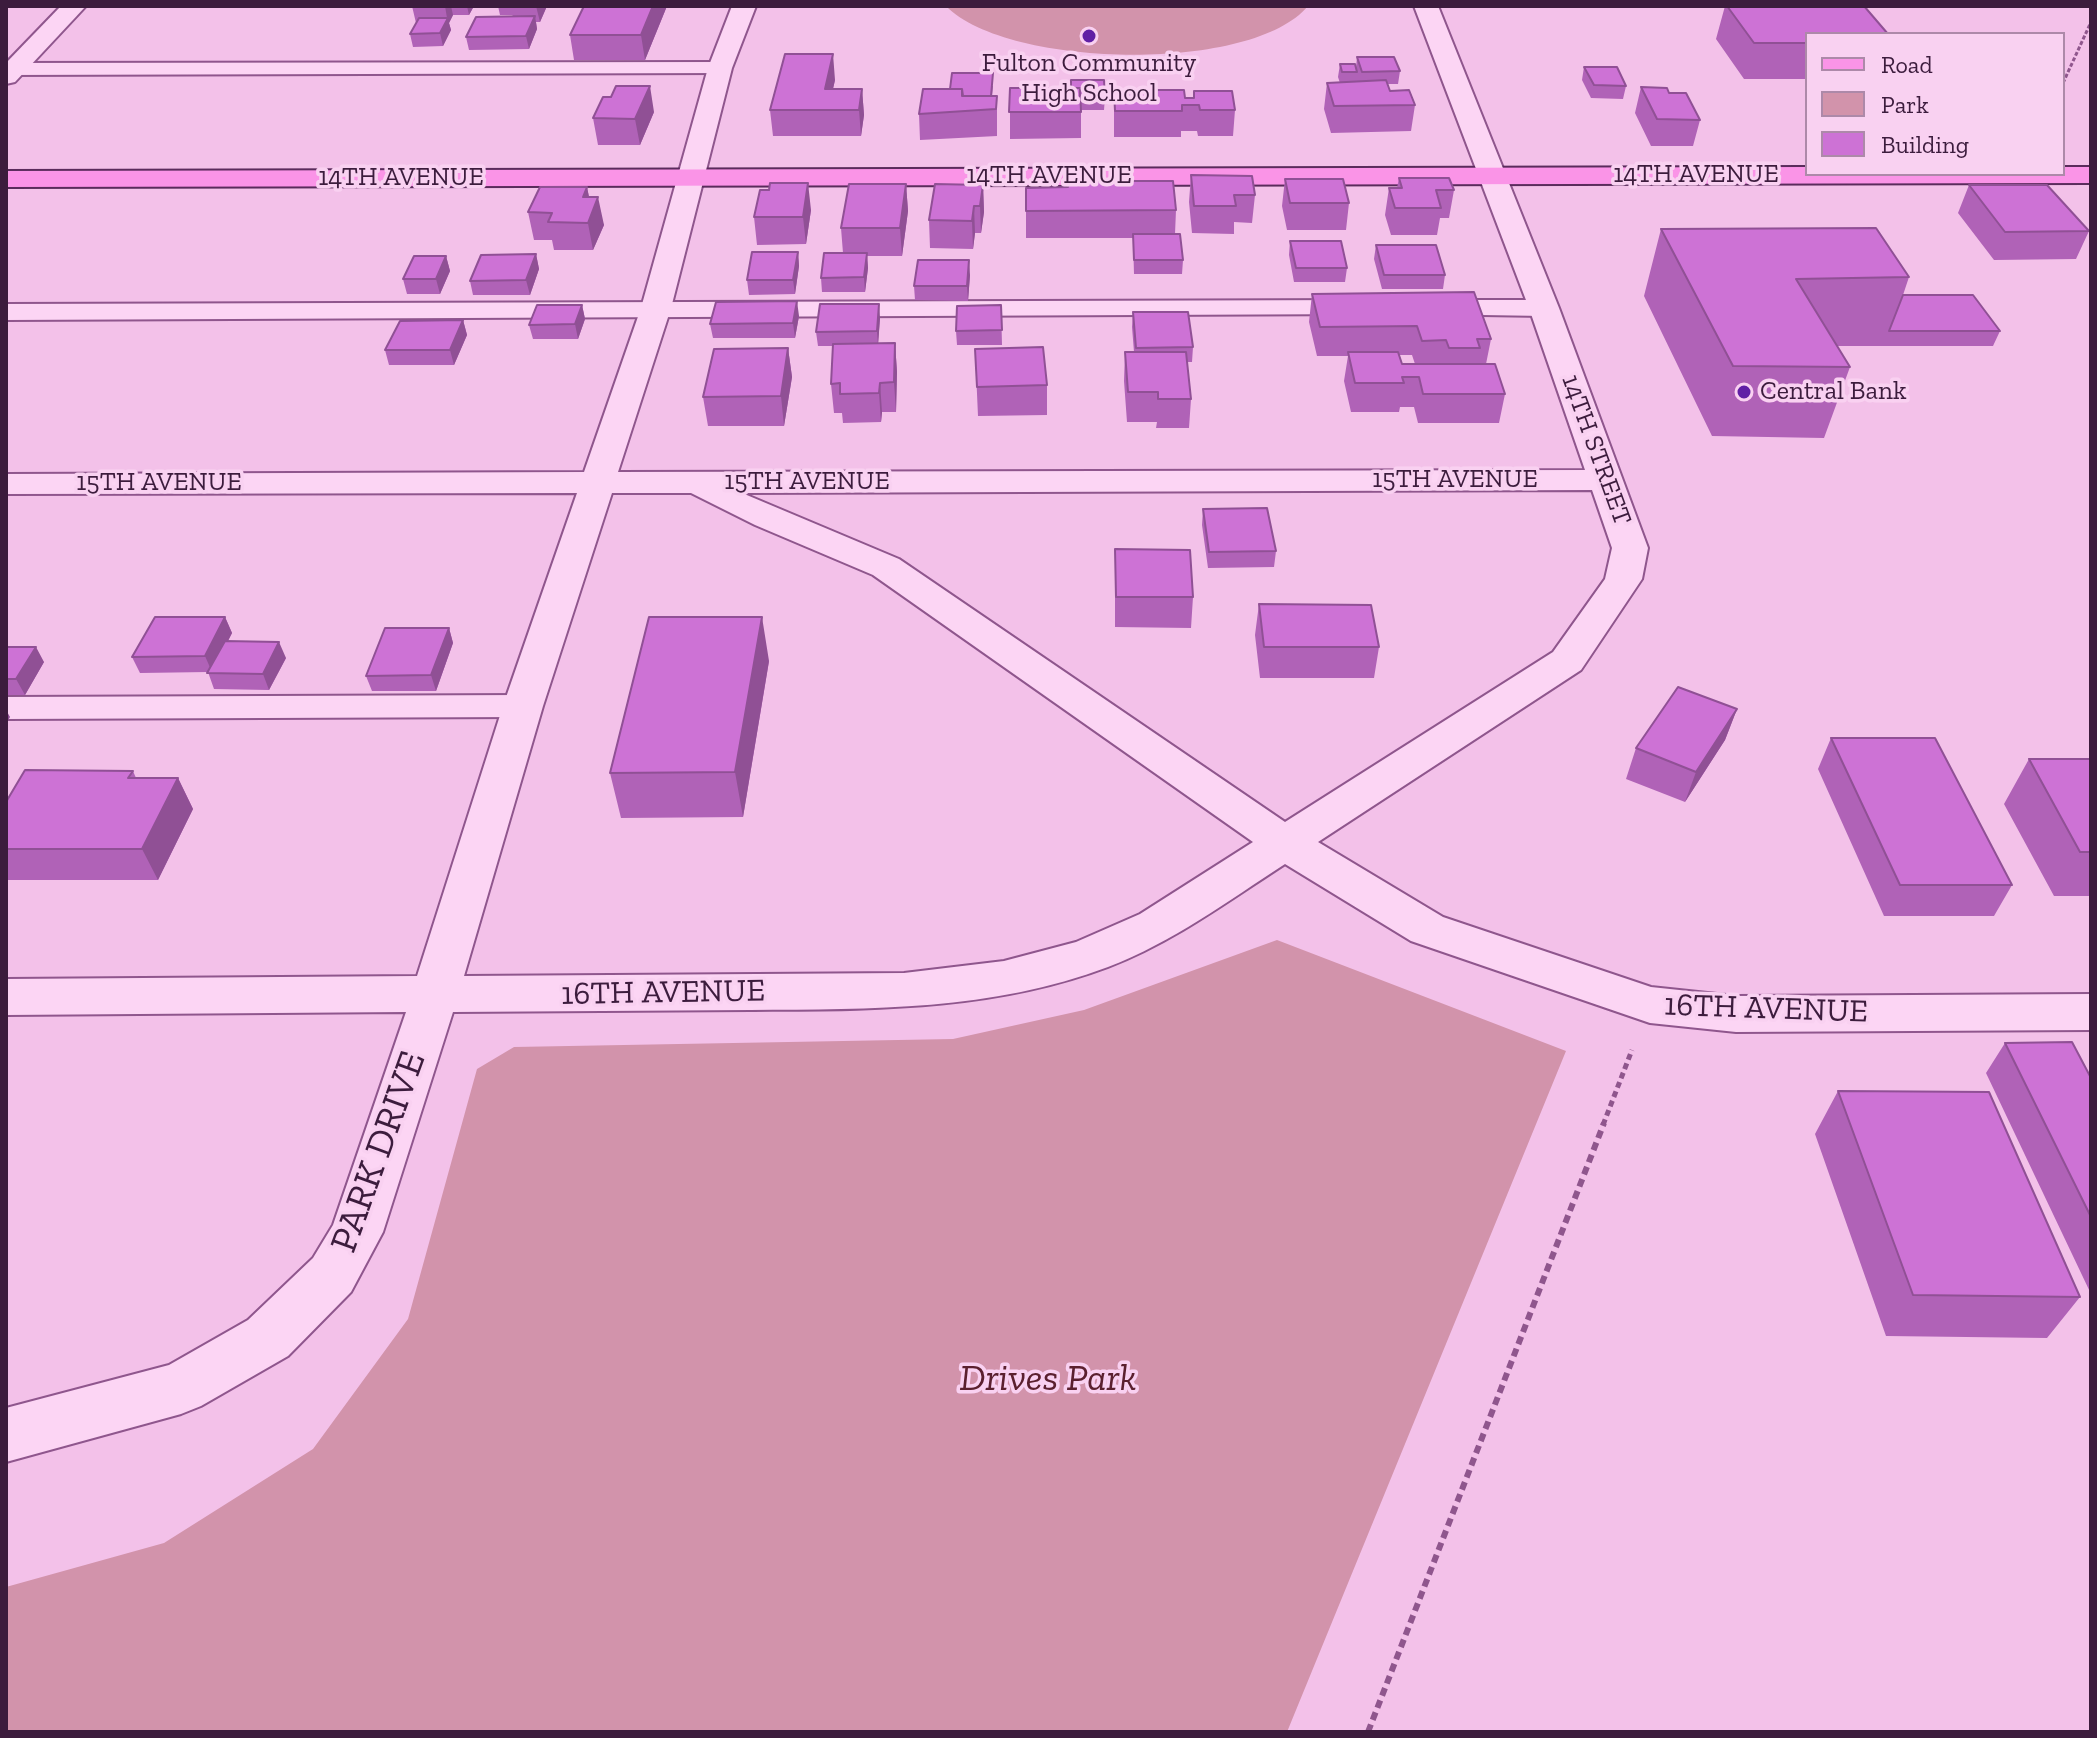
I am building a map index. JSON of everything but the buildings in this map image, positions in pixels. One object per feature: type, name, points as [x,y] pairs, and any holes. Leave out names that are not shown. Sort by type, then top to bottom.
[{"type":"main road","name":"14TH AVENUE","points":[[6,179],[1805,175]]},
{"type":"main road","name":"14TH AVENUE","points":[[2065,175],[2091,175]]},
{"type":"street","points":[[9,71],[74,6]]},
{"type":"street","name":"PARK DRIVE","points":[[6,1435],[181,1388],[268,1338],[332,1275],[357,1232],[435,995],[523,706],[656,308],[720,68],[744,6]]},
{"type":"street","name":"14TH STREET","points":[[1285,843],[1567,661],[1623,579],[1630,548],[1544,308],[1426,6]]},
{"type":"street","name":"15TH AVENUE","points":[[6,484],[1608,480]]},
{"type":"street","name":"16TH AVENUE","points":[[698,482],[744,510],[833,542],[886,567],[1285,843],[1427,929],[1650,1005],[1736,1014],[2091,1012]]},
{"type":"street","name":"16TH AVENUE","points":[[6,997],[904,991],[985,984],[1099,955],[1156,926],[1285,843]]},
{"type":"lane","points":[[9,71],[720,68]]},
{"type":"lane","points":[[6,312],[1544,308]]},
{"type":"lane","points":[[6,708],[523,706]]},
{"type":"path","points":[[2065,79],[2091,22]]},
{"type":"path","points":[[1368,1732],[1650,1005]]},
{"type":"green space","points":[[946,6],[1308,6],[1279,28],[1236,43],[1184,52],[1128,55],[1072,51],[1020,42],[976,27]]},
{"type":"green space","name":"Drives Park","points":[[1277,940],[1566,1051],[1287,1732],[6,1732],[6,1587],[164,1543],[313,1449],[408,1319],[477,1069],[514,1047],[953,1039],[1084,1010]]},
{"type":"place","name":"Fulton Community High School","points":[[1089,36]]},
{"type":"place","name":"Central Bank","points":[[1744,392]]}]
